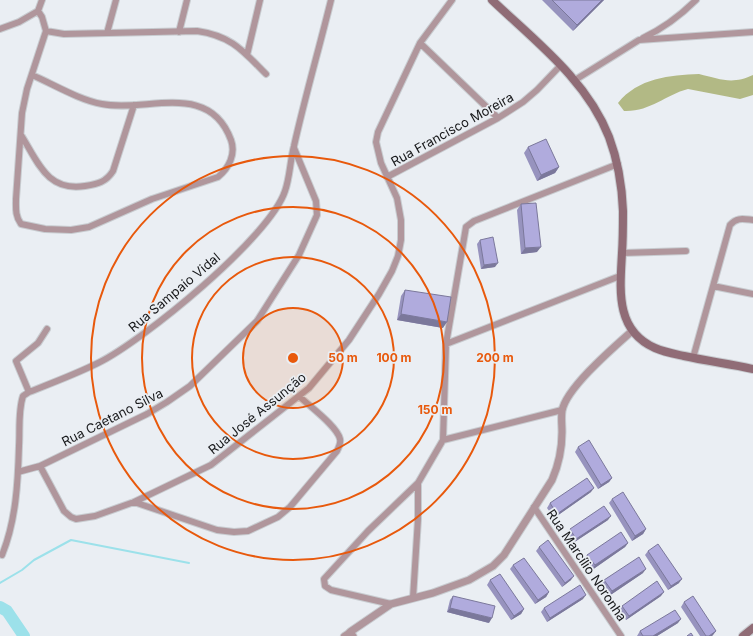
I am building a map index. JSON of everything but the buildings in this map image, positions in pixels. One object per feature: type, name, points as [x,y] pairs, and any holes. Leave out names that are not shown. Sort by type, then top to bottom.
[{"type":"main road","points":[[492,0],[575,80],[602,121],[618,164],[622,188],[622,253],[620,276],[623,310],[632,330],[645,343],[654,348],[693,358],[753,369]]},
{"type":"main road","points":[[743,636],[753,628]]},
{"type":"street","points":[[0,29],[19,22],[38,11],[42,0]]},
{"type":"street","points":[[107,33],[116,0]]},
{"type":"street","points":[[179,32],[187,0]]},
{"type":"street","points":[[247,55],[260,0]]},
{"type":"street","name":"Rua Sampaio Vidal","points":[[29,392],[99,363],[125,347],[216,274],[257,232],[273,211],[285,191],[294,147],[331,0]]},
{"type":"street","name":"Rua José Assunção","points":[[40,466],[64,511],[76,519],[95,516],[134,502],[211,465],[309,388],[349,340],[392,271],[401,240],[401,220],[397,198],[387,177],[378,152],[376,142],[378,132],[420,43],[452,0]]},
{"type":"street","points":[[575,80],[639,40],[665,27],[678,18],[696,0]]},
{"type":"street","points":[[32,75],[100,104],[115,106],[177,102],[203,108],[220,119],[228,132],[232,145],[231,159],[227,170],[218,177],[152,199],[89,227],[71,230],[29,227],[21,224],[17,219],[16,212],[17,175],[22,113],[32,75],[46,32],[42,17],[38,11]]},
{"type":"street","points":[[46,32],[64,34],[197,31],[215,34],[229,40],[266,74]]},
{"type":"street","points":[[639,40],[753,32]]},
{"type":"street","points":[[420,43],[498,118]]},
{"type":"street","name":"Rua Francisco Moreira","points":[[387,177],[498,118],[523,102],[537,90],[560,65]]},
{"type":"street","points":[[21,135],[41,170],[50,179],[71,188],[98,184],[108,179],[114,171],[134,105]]},
{"type":"street","name":"Rua Caetano Silva","points":[[18,472],[40,466],[147,414],[167,402],[190,386],[257,321],[299,255],[317,214],[316,201],[294,147]]},
{"type":"street","points":[[390,604],[331,590],[325,586],[324,579],[368,530],[418,483],[443,440],[446,344],[466,227],[474,221],[618,164]]},
{"type":"street","points":[[693,358],[730,225],[734,220],[741,218],[753,220]]},
{"type":"street","points":[[622,253],[686,250]]},
{"type":"street","points":[[446,344],[620,276]]},
{"type":"street","points":[[713,286],[753,294]]},
{"type":"street","points":[[2,556],[8,541],[12,523],[18,472],[21,407],[24,396],[29,392],[16,361],[38,343],[47,329]]},
{"type":"street","points":[[349,635],[390,604],[469,580],[493,566],[504,555],[552,480],[558,467],[561,452],[562,410],[573,391],[590,371],[632,330]]},
{"type":"street","points":[[134,502],[217,530],[228,532],[248,531],[278,517],[290,507],[337,451],[340,443],[337,433],[332,427],[299,396]]},
{"type":"street","points":[[443,440],[562,410]]},
{"type":"street","points":[[413,598],[418,519],[418,483]]},
{"type":"street","name":"Rua Marcílio Noronha","points":[[534,507],[621,636]]},
{"type":"green space","points":[[699,74],[726,80],[739,80],[753,75],[753,95],[740,99],[688,89],[650,106],[633,111],[624,111],[618,103],[635,88],[645,83],[677,75]]},
{"type":"waterway","points":[[0,583],[22,570],[34,560],[71,540],[189,563]]},
{"type":"waterway","points":[[0,607],[7,611],[24,636]]}]
